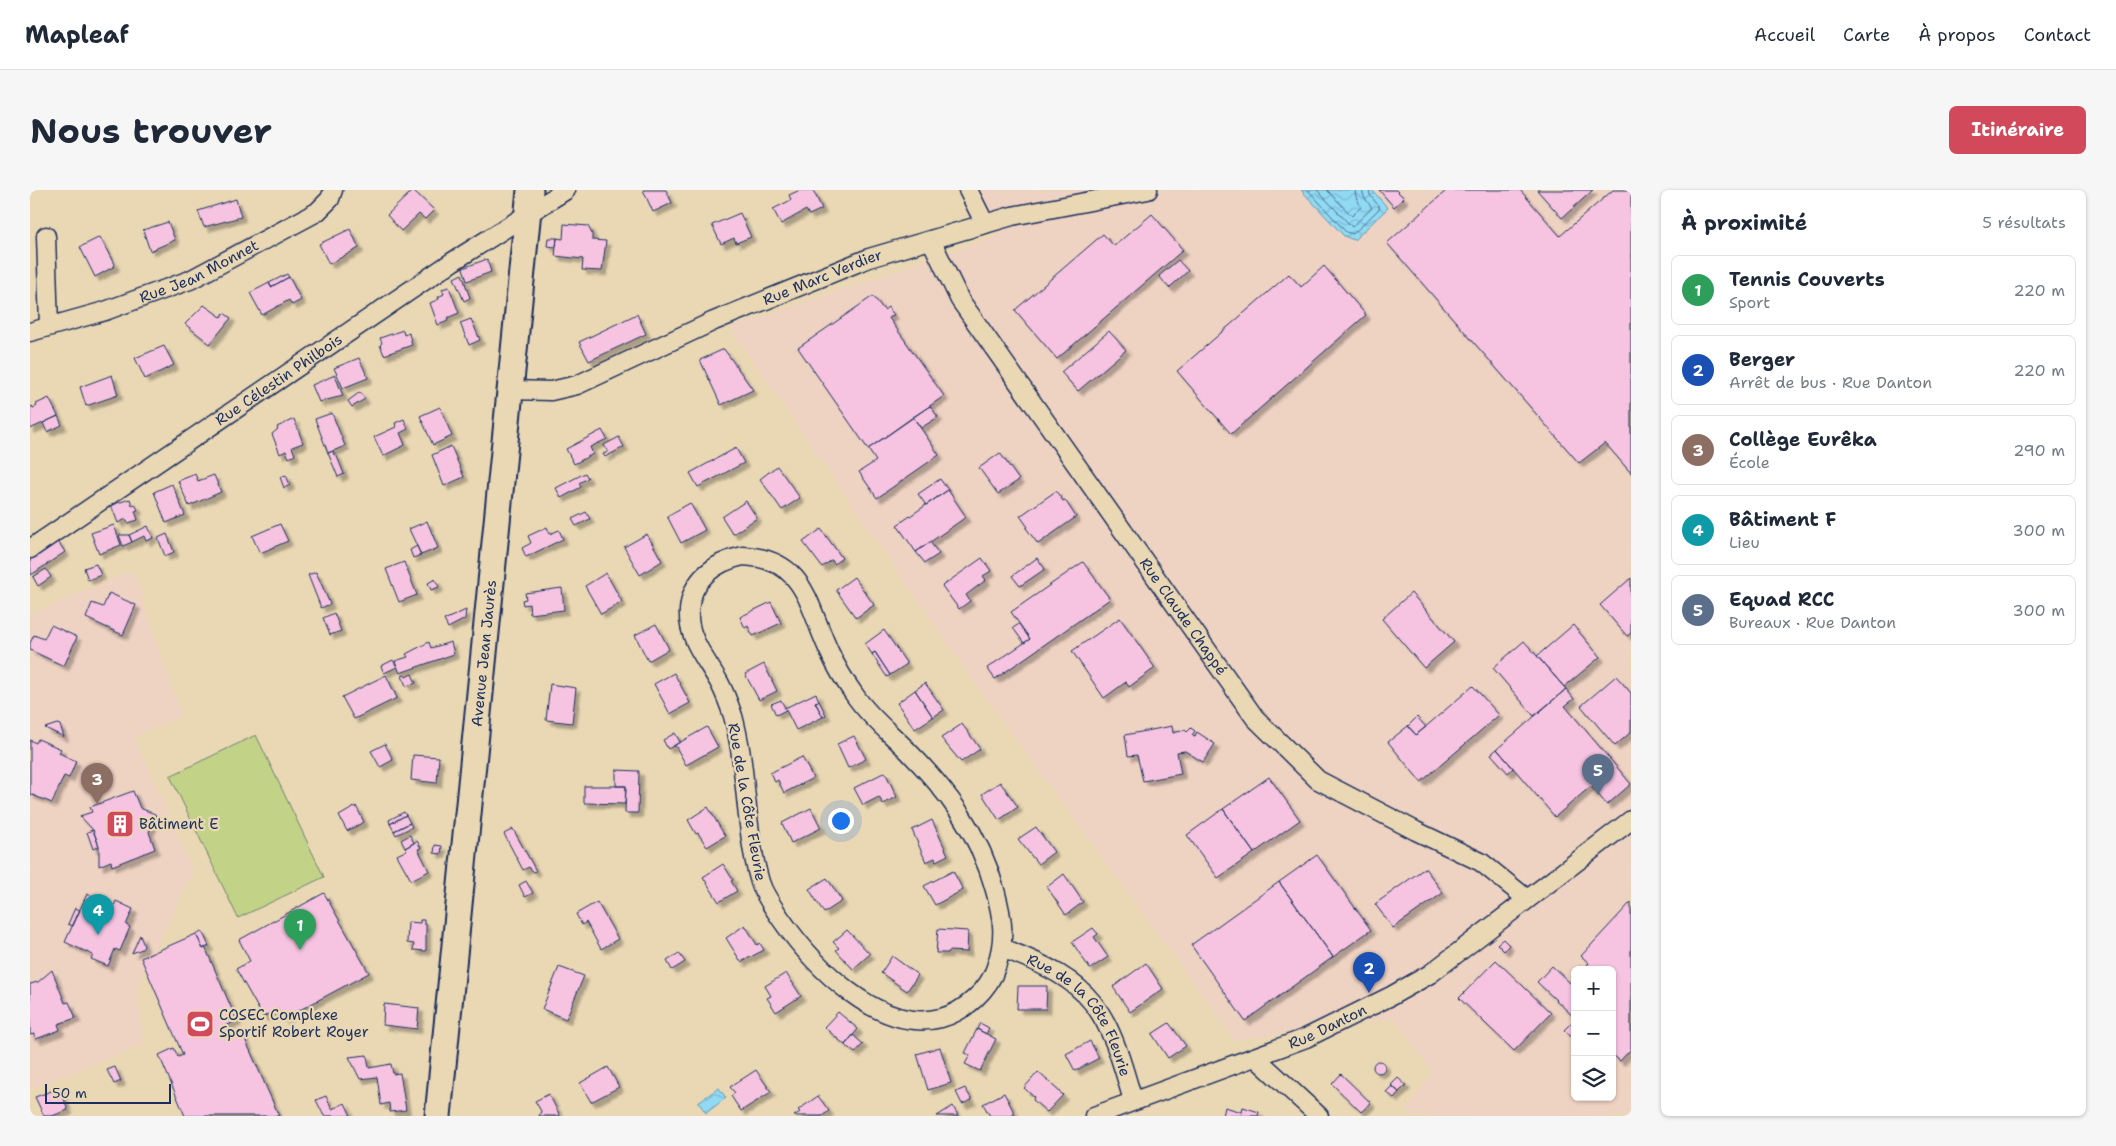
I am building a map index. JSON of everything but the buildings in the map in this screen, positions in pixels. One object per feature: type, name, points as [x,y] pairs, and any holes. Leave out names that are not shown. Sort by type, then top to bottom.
[{"type":"main road","name":"Avenue Jean Jaurès","points":[[438,1116],[529,201]]},
{"type":"street","name":"Rue Jean Monnet","points":[[30,332],[105,311],[190,280],[317,212],[330,199],[333,190]]},
{"type":"street","name":"Rue Célestin Philbois","points":[[30,549],[452,262],[529,201],[566,190]]},
{"type":"street","points":[[968,190],[985,224]]},
{"type":"street","name":"Rue Marc Verdier","points":[[510,390],[551,391],[577,385],[737,312],[869,258],[1012,216],[1148,190]]},
{"type":"street","points":[[46,236],[50,326]]},
{"type":"street","name":"Rue Claude Chappé","points":[[932,240],[960,300],[1255,718],[1318,780],[1416,831],[1481,862],[1527,899]]},
{"type":"street","name":"Rue de la Côte Fleurie","points":[[743,556],[759,557],[785,567],[795,577],[803,590],[829,651],[857,698],[868,713],[942,787],[977,838],[990,869],[1000,910],[1002,948],[994,972],[984,988],[970,1002],[954,1014],[937,1019],[916,1021],[895,1016],[859,998],[814,962],[789,930],[772,906],[759,878],[752,849],[738,739],[733,716],[719,682],[690,628],[689,611],[696,585],[705,574],[718,564],[743,556]]},
{"type":"street","name":"Rue Danton","points":[[1094,1116],[1306,1038],[1391,996],[1430,974],[1631,820]]},
{"type":"street","name":"Rue de la Côte Fleurie","points":[[1002,948],[1035,960],[1060,974],[1080,988],[1094,1003],[1106,1021],[1115,1042],[1133,1101]]},
{"type":"street","points":[[1255,1057],[1319,1116]]},
{"type":"shaded area","points":[[976,190],[1631,190],[1631,1116],[1415,1116],[1407,1109],[1432,1072],[1394,1018],[1235,1040],[977,686],[730,328],[996,236]]},
{"type":"shaded area","points":[[133,570],[181,716],[134,737],[193,871],[138,985],[143,1045],[30,1089],[30,614]]},
{"type":"green space","points":[[256,735],[324,877],[238,918],[170,776]]},
{"type":"water","points":[[1301,190],[1372,190],[1388,208],[1354,240],[1344,236]]},
{"type":"water","points":[[719,1088],[726,1098],[706,1113],[698,1102]]},
{"type":"place","name":"Equad RCC","points":[[1598,795]]},
{"type":"place","name":"Collège Eurêka","points":[[97,804]]},
{"type":"place","name":"Bâtiment E","points":[[120,824]]},
{"type":"place","name":"Bâtiment F","points":[[98,935]]},
{"type":"place","name":"Tennis Couverts","points":[[300,950]]},
{"type":"place","name":"Berger","points":[[1369,993]]},
{"type":"place","name":"COSEC Complexe Sportif Robert Royer","points":[[200,1024]]}]
